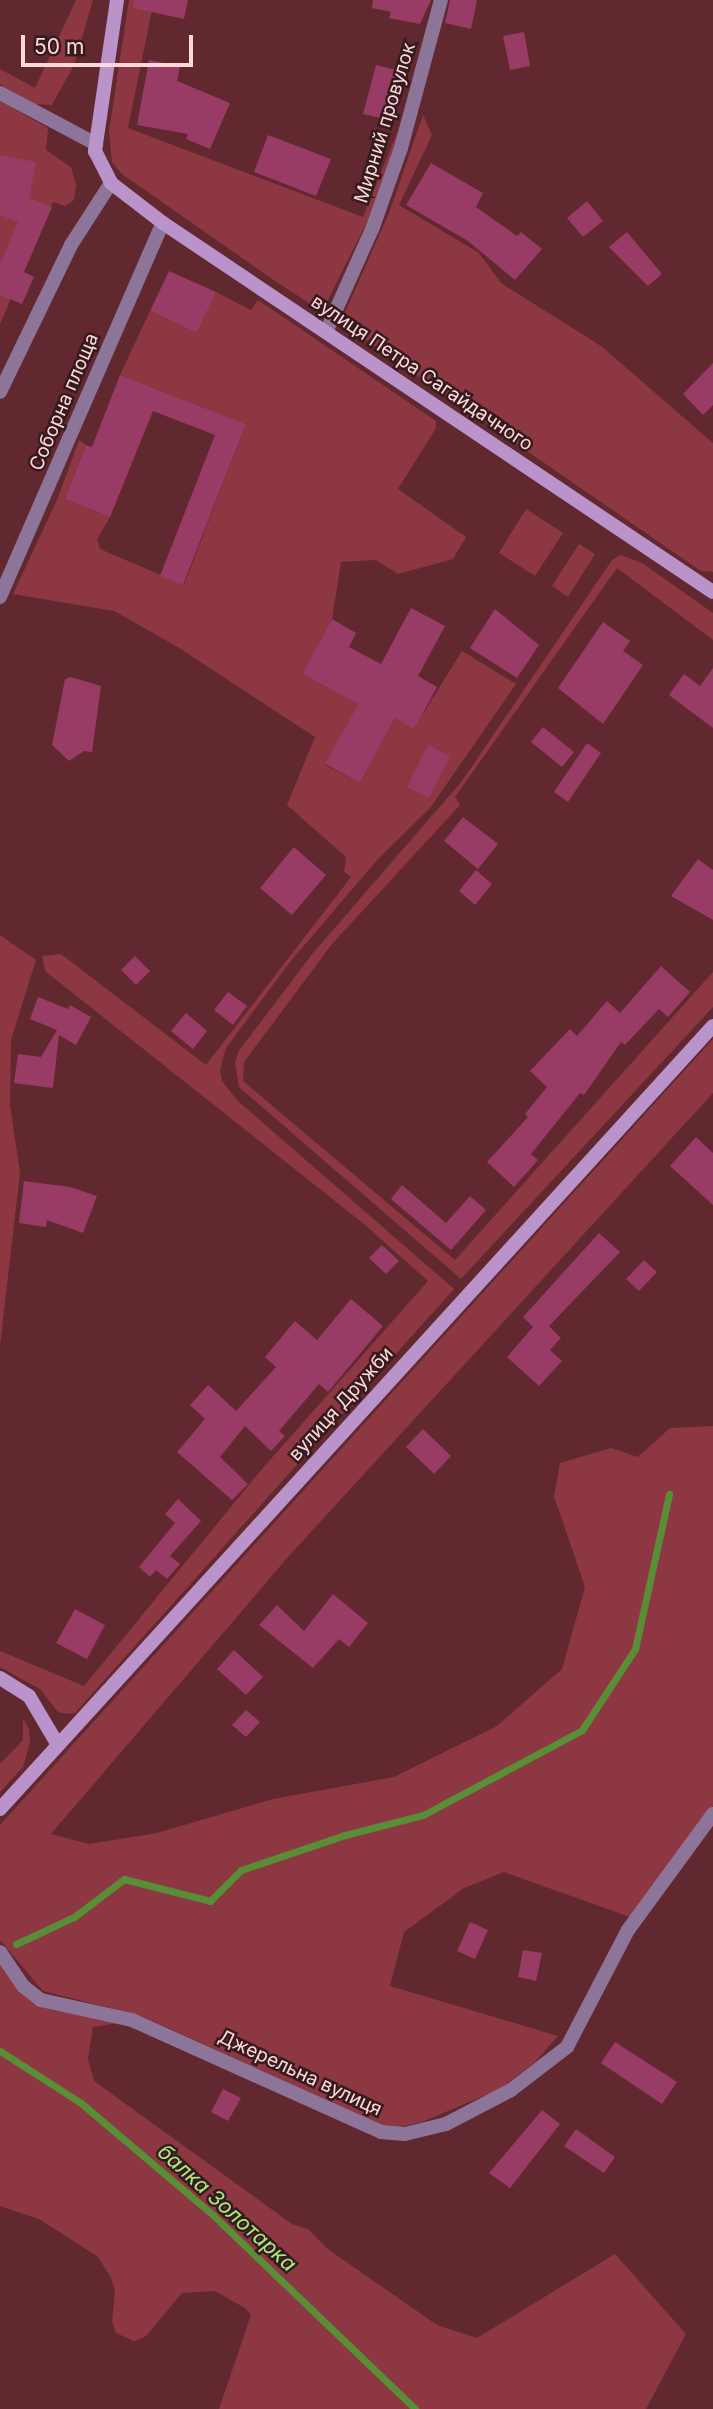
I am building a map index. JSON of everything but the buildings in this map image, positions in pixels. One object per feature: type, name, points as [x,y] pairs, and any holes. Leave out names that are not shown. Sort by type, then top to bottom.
[{"type":"street","points":[[0,392],[71,245],[111,183],[98,163],[96,144],[117,0]]},
{"type":"street","name":"Мирний провулок","points":[[326,332],[373,228],[401,148],[441,0]]},
{"type":"street","points":[[0,93],[96,144]]},
{"type":"street","name":"вулиця Петра Сагайдачного","points":[[111,183],[163,223],[713,593]]},
{"type":"street","name":"Соборна площа","points":[[0,597],[163,223]]},
{"type":"street","name":"вулиця Дружби","points":[[0,1809],[713,1026]]},
{"type":"street","points":[[0,1678],[29,1696],[58,1745]]},
{"type":"street","name":"Джерельна вулиця","points":[[0,1952],[23,1986],[41,2000],[132,2020],[310,2096],[381,2132],[405,2134],[446,2123],[511,2090],[566,2047],[628,1930],[713,1814]]},
{"type":"shaded area","points":[[76,0],[93,0],[74,65],[52,105],[34,104],[0,84],[0,69],[35,88]]},
{"type":"shaded area","points":[[129,0],[154,0],[128,128],[363,217],[399,128],[437,0],[412,96],[372,212],[325,306],[312,305],[272,279],[122,174],[112,162],[109,131]]},
{"type":"shaded area","points":[[0,101],[48,128],[46,150],[71,167],[76,185],[74,200],[65,206],[53,202],[0,324]]},
{"type":"shaded area","points":[[423,115],[432,135],[399,205],[479,253],[501,283],[601,346],[713,443],[713,572],[701,571],[344,325],[342,319],[389,213]]},
{"type":"shaded area","points":[[216,292],[251,310],[258,300],[436,421],[436,428],[398,489],[466,537],[453,559],[398,574],[376,560],[341,562],[332,619],[302,674],[358,704],[325,765],[360,783],[395,718],[414,728],[462,651],[516,684],[430,808],[378,859],[290,962],[226,1048],[220,1070],[222,1081],[238,1101],[454,1289],[75,1713],[68,1714],[58,1712],[40,1689],[0,1667],[0,1651],[84,1686],[262,1469],[428,1281],[364,1224],[45,971],[42,956],[61,954],[206,1065],[351,877],[344,872],[346,857],[287,805],[315,737],[176,646],[114,611],[13,594],[57,500],[79,440],[86,445],[65,499],[110,517],[97,539],[100,549],[184,585],[246,424],[120,375],[150,311],[197,333]]},
{"type":"shaded area","points":[[526,509],[563,533],[535,576],[499,553]]},
{"type":"shaded area","points":[[579,544],[595,554],[568,597],[552,586]]},
{"type":"shaded area","points":[[621,555],[642,563],[713,613],[713,640],[617,568],[455,797],[460,805],[332,944],[244,1062],[243,1081],[455,1260],[713,972],[713,1007],[461,1279],[239,1087],[235,1063],[238,1052],[313,953],[462,781],[612,560]]},
{"type":"shaded area","points":[[0,935],[36,960],[11,1040],[10,1105],[20,1173],[0,1346]]},
{"type":"shaded area","points":[[713,1039],[713,1093],[288,1557],[51,1834],[89,1844],[157,1833],[273,1799],[394,1777],[497,1726],[562,1669],[585,1587],[554,1496],[560,1463],[611,1448],[638,1457],[670,1428],[713,1426],[713,1806],[630,1917],[504,1872],[464,1888],[404,1932],[390,1986],[558,2036],[535,2062],[500,2089],[422,2122],[390,2129],[142,2016],[43,1991],[0,1940],[0,1825]]},
{"type":"shaded area","points":[[23,1718],[29,1729],[30,1743],[23,1767],[0,1792],[0,1764],[23,1740]]},
{"type":"shaded area","points":[[0,1961],[29,2000],[118,2023],[93,2027],[88,2059],[94,2081],[292,2224],[308,2229],[329,2250],[437,2325],[477,2338],[615,2254],[686,2334],[646,2409],[219,2409],[251,2315],[245,2308],[215,2291],[182,2293],[146,2336],[134,2341],[116,2333],[112,2321],[115,2292],[111,2277],[97,2256],[39,2219],[0,2206]]},
{"type":"waterway","points":[[16,1944],[74,1917],[124,1879],[210,1901],[241,1870],[345,1835],[423,1815],[582,1730],[635,1649],[669,1494]]},
{"type":"waterway","name":"балка Золотарка","points":[[0,2051],[81,2103],[213,2215],[415,2409]]}]
